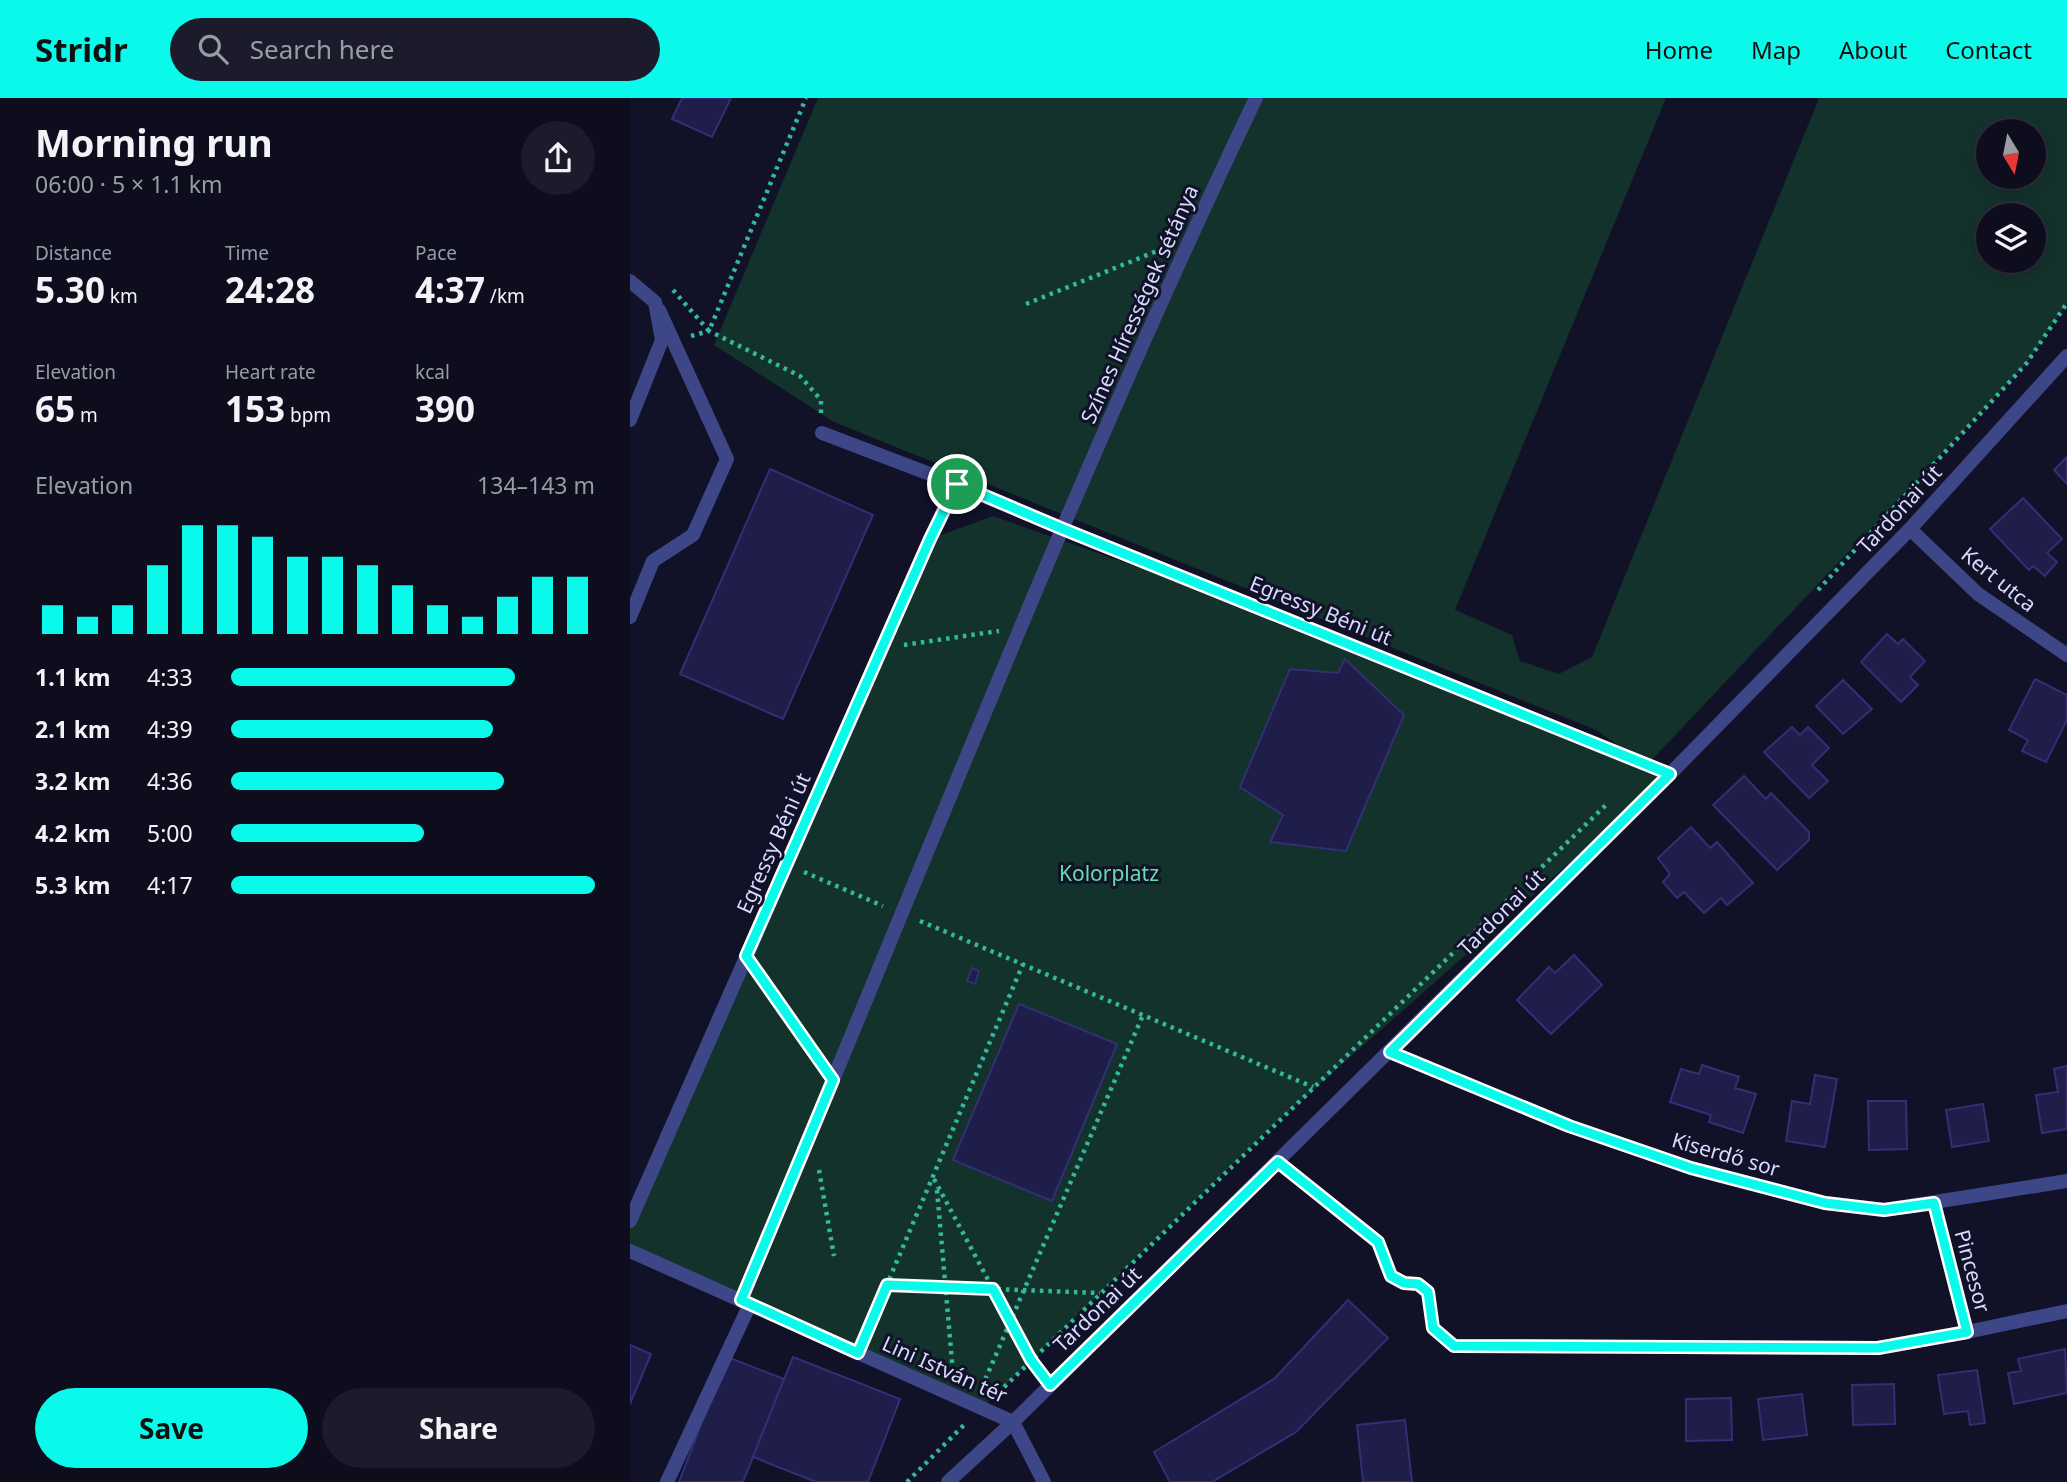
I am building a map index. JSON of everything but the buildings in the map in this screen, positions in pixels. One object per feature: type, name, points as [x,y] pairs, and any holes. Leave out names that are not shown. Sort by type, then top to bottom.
[{"type":"street","name":"Színes Hírességek sétánya","points":[[667,1482],[746,1302],[833,1080],[1063,529],[1189,238],[1256,98]]},
{"type":"street","points":[[630,281],[655,302],[727,459],[694,535],[653,561],[630,617]]},
{"type":"street","points":[[630,420],[662,340],[655,302]]},
{"type":"street","name":"Tardonai út","points":[[948,1482],[1013,1422],[1670,774],[1910,529],[2067,356]]},
{"type":"street","name":"Egressy Béni út","points":[[822,433],[957,484],[1670,774]]},
{"type":"street","name":"Egressy Béni út","points":[[630,1221],[957,484]]},
{"type":"street","name":"Kert utca","points":[[1910,529],[1978,594],[2067,654]]},
{"type":"street","name":"Kiserdő sor","points":[[1390,1052],[1569,1126],[1691,1168],[1825,1203],[1884,1210],[2067,1181]]},
{"type":"street","name":"Pincesor","points":[[1934,1203],[1967,1332],[2067,1311]]},
{"type":"street","name":"Lini István tér","points":[[630,1251],[1013,1422]]},
{"type":"street","points":[[1454,1346],[1878,1348],[1967,1332]]},
{"type":"street","points":[[1013,1422],[1044,1482]]},
{"type":"path","points":[[709,331],[806,98]]},
{"type":"path","points":[[1026,304],[1189,238]]},
{"type":"path","points":[[1813,595],[2026,364],[2067,303]]},
{"type":"path","points":[[673,341],[709,331],[800,376],[821,400],[822,433]]},
{"type":"path","points":[[882,649],[1021,628]]},
{"type":"path","points":[[907,1482],[979,1407],[1101,1293],[1608,803]]},
{"type":"path","points":[[787,865],[1313,1087]]},
{"type":"path","points":[[746,956],[833,1080]]},
{"type":"path","points":[[858,1353],[1023,964]]},
{"type":"path","points":[[979,1407],[1011,1321],[1143,1016]]},
{"type":"path","points":[[1278,1162],[1378,1242],[1391,1276],[1404,1283],[1418,1284],[1428,1292],[1433,1328],[1454,1346]]},
{"type":"path","points":[[819,1168],[834,1256]]},
{"type":"path","points":[[933,1178],[1031,1360],[1050,1385]]},
{"type":"path","points":[[937,1185],[955,1396]]},
{"type":"path","points":[[887,1285],[1101,1293]]},
{"type":"green space","name":"Kolorplatz","points":[[818,98],[1666,98],[1455,610],[1512,635],[1520,661],[1559,674],[1592,657],[1819,98],[2067,98],[2067,303],[2026,364],[1648,764],[1670,774],[1269,1129],[982,1408],[630,1245],[630,1221],[930,539],[993,516],[1310,628],[1642,762],[1596,730],[834,422],[714,345]]},
{"type":"route","points":[[957,484],[1670,774],[1390,1052],[1569,1126],[1691,1168],[1825,1203],[1884,1210],[1934,1203],[1967,1332],[1878,1348],[1454,1346],[1433,1328],[1428,1292],[1418,1284],[1404,1283],[1391,1276],[1378,1242],[1278,1162],[1050,1385],[1031,1360],[993,1289],[887,1285],[858,1353],[741,1300],[833,1080],[746,956],[930,539],[957,484]]}]
